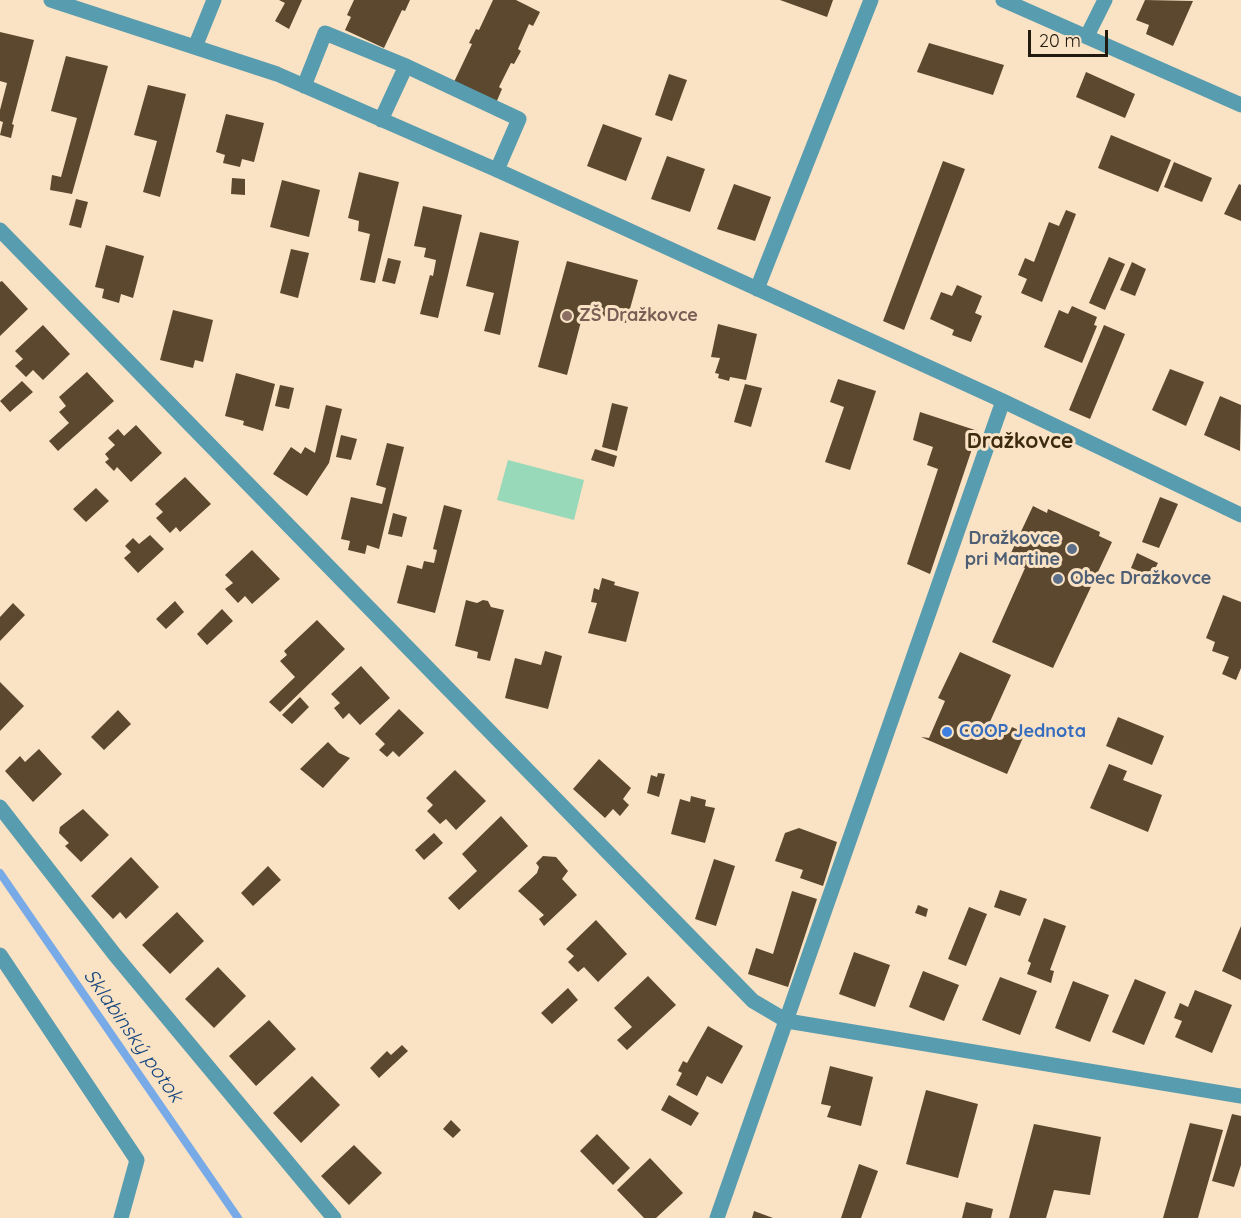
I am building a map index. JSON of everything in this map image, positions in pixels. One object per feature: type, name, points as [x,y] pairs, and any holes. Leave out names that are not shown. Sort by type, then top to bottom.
[{"type":"street","points":[[51,0],[277,74],[497,170],[1003,401],[1241,515]]},
{"type":"street","points":[[195,47],[214,0]]},
{"type":"street","points":[[757,289],[871,0]]},
{"type":"street","points":[[1003,0],[1241,105]]},
{"type":"street","points":[[1087,36],[1105,0]]},
{"type":"street","points":[[304,86],[325,33],[406,66],[519,119],[497,170]]},
{"type":"street","points":[[381,120],[406,66]]},
{"type":"street","points":[[0,230],[753,1001],[787,1021],[1241,1096]]},
{"type":"street","points":[[717,1218],[1003,401]]},
{"type":"street","points":[[0,807],[115,955],[334,1218]]},
{"type":"street","points":[[0,955],[136,1160],[121,1218]]},
{"type":"green space","points":[[508,460],[584,480],[574,520],[497,500]]},
{"type":"building","points":[[279,0],[302,0],[289,29],[275,21],[285,3]]},
{"type":"building","points":[[354,0],[410,0],[405,11],[402,10],[384,48],[345,30],[351,17],[347,15]]},
{"type":"building","points":[[493,0],[516,0],[540,12],[533,26],[529,24],[518,49],[521,51],[514,64],[511,63],[499,87],[502,89],[496,103],[454,82],[472,44],[469,43],[476,29],[479,30]]},
{"type":"building","points":[[780,0],[833,0],[827,17]]},
{"type":"building","points":[[1145,0],[1193,1],[1173,46],[1146,34],[1149,25],[1136,20]]},
{"type":"building","points":[[0,32],[34,40],[12,124],[14,125],[11,138],[0,135],[3,122],[0,121],[0,110],[7,83],[0,81]]},
{"type":"building","points":[[929,43],[1004,65],[993,95],[917,72]]},
{"type":"building","points":[[66,56],[108,66],[72,194],[50,190],[52,175],[61,177],[77,118],[51,111]]},
{"type":"building","points":[[1086,72],[1135,94],[1125,118],[1076,97]]},
{"type":"building","points":[[669,74],[687,80],[672,121],[655,115]]},
{"type":"building","points":[[148,85],[186,94],[160,197],[143,192],[157,141],[134,135]]},
{"type":"building","points":[[226,114],[264,123],[254,162],[242,159],[240,167],[223,163],[225,155],[216,152]]},
{"type":"building","points":[[603,124],[642,138],[626,181],[587,166]]},
{"type":"building","points":[[1111,135],[1171,160],[1158,192],[1098,168]]},
{"type":"building","points":[[667,156],[705,169],[690,212],[651,199]]},
{"type":"building","points":[[943,161],[965,169],[904,330],[883,321]]},
{"type":"building","points":[[1174,162],[1212,178],[1202,202],[1164,187]]},
{"type":"building","points":[[359,172],[399,182],[375,283],[360,280],[370,234],[358,231],[359,221],[348,218]]},
{"type":"building","points":[[232,178],[245,179],[245,195],[231,194]]},
{"type":"building","points":[[282,180],[320,190],[309,237],[270,227]]},
{"type":"building","points":[[734,184],[771,197],[755,241],[717,229]]},
{"type":"building","points":[[1239,184],[1241,185],[1241,221],[1224,214]]},
{"type":"building","points":[[76,199],[88,202],[81,228],[69,225]]},
{"type":"building","points":[[423,206],[462,215],[438,318],[420,314],[436,260],[424,257],[426,248],[414,246]]},
{"type":"building","points":[[1066,210],[1076,214],[1042,302],[1021,293],[1027,279],[1018,275],[1025,258],[1034,262],[1049,222],[1059,226]]},
{"type":"building","points":[[480,232],[519,241],[500,335],[484,331],[494,293],[466,286]]},
{"type":"building","points":[[106,245],[144,256],[133,298],[121,294],[119,303],[102,298],[104,289],[95,287]]},
{"type":"building","points":[[291,249],[309,253],[298,298],[280,293]]},
{"type":"building","points":[[1109,257],[1125,264],[1105,310],[1089,303]]},
{"type":"building","points":[[388,258],[401,261],[395,284],[382,281]]},
{"type":"building","name":"ZŠ Dražkovce","points":[[567,261],[638,280],[626,323],[584,310],[567,375],[538,367]]},
{"type":"building","points":[[1132,262],[1146,269],[1135,296],[1120,290]]},
{"type":"building","points":[[2,281],[28,309],[0,336],[0,282]]},
{"type":"building","points":[[957,285],[982,296],[975,313],[982,316],[971,342],[952,335],[954,330],[930,319],[941,292],[952,296]]},
{"type":"building","points":[[1072,306],[1097,317],[1094,325],[1097,326],[1082,363],[1044,347],[1059,310],[1068,314]]},
{"type":"building","points":[[173,310],[213,320],[203,362],[195,360],[193,368],[160,360]]},
{"type":"building","points":[[718,324],[757,334],[746,380],[730,377],[729,381],[718,378],[719,374],[715,373],[720,358],[711,357]]},
{"type":"building","points":[[43,325],[70,354],[43,380],[33,370],[26,377],[15,366],[23,359],[15,351]]},
{"type":"building","points":[[1104,325],[1125,334],[1090,419],[1069,410]]},
{"type":"building","points":[[1170,369],[1204,382],[1186,426],[1152,410]]},
{"type":"building","points":[[87,372],[114,401],[58,451],[49,441],[69,423],[59,412],[66,406],[59,397]]},
{"type":"building","points":[[236,373],[275,384],[263,431],[243,425],[244,421],[225,416]]},
{"type":"building","points":[[838,379],[876,391],[850,470],[825,462],[844,407],[830,402]]},
{"type":"building","points":[[22,381],[33,392],[10,412],[0,401]]},
{"type":"building","points":[[745,384],[762,388],[751,427],[734,422]]},
{"type":"building","points":[[280,385],[294,388],[289,409],[275,406]]},
{"type":"building","points":[[1220,396],[1241,405],[1240,451],[1204,435]]},
{"type":"building","points":[[612,403],[628,407],[617,451],[602,447]]},
{"type":"building","points":[[326,405],[342,409],[329,463],[307,496],[273,474],[291,447],[301,454],[305,447],[315,453]]},
{"type":"building","points":[[920,412],[978,431],[930,574],[907,564],[938,469],[927,465],[933,447],[913,440]]},
{"type":"building","points":[[136,425],[162,453],[131,482],[117,467],[114,471],[105,462],[109,459],[105,454],[115,445],[108,438],[118,429],[124,436]]},
{"type":"building","points":[[341,435],[357,439],[351,460],[336,457]]},
{"type":"building","points":[[387,443],[404,447],[379,549],[367,545],[365,554],[348,550],[350,541],[341,539],[351,497],[382,504],[386,488],[376,485]]},
{"type":"building","points":[[595,449],[617,456],[614,467],[591,460]]},
{"type":"building","points":[[185,477],[211,504],[180,532],[176,527],[170,533],[156,518],[163,512],[155,504]]},
{"type":"building","points":[[96,488],[109,501],[86,522],[73,509]]},
{"type":"building","points":[[1160,497],[1178,504],[1159,548],[1142,542]]},
{"type":"building","points":[[444,505],[462,510],[435,613],[397,603],[407,565],[422,569],[424,561],[434,563],[437,550],[433,549]]},
{"type":"building","name":"Obec Dražkovce","points":[[1033,506],[1047,513],[1048,509],[1100,532],[1099,536],[1112,542],[1053,668],[992,642],[1025,568],[1016,564],[1018,559],[1010,555]]},
{"type":"building","points":[[393,513],[407,517],[402,537],[388,534]]},
{"type":"building","points":[[150,535],[164,549],[138,573],[124,558],[131,552],[125,546],[133,538],[139,544]]},
{"type":"building","points":[[252,550],[280,579],[252,604],[245,596],[238,603],[225,589],[233,583],[225,575]]},
{"type":"building","points":[[1137,553],[1158,563],[1151,576],[1131,568]]},
{"type":"building","points":[[602,578],[615,582],[614,585],[639,592],[626,642],[588,633],[597,603],[591,602],[594,588],[599,590]]},
{"type":"building","points":[[1223,595],[1241,602],[1241,668],[1236,680],[1222,674],[1229,657],[1212,651],[1215,642],[1206,638]]},
{"type":"building","points":[[466,600],[477,603],[483,600],[488,601],[491,607],[504,610],[490,661],[477,658],[478,652],[455,646]]},
{"type":"building","points":[[175,601],[184,612],[166,629],[156,619]]},
{"type":"building","points":[[13,603],[25,615],[0,641],[0,617]]},
{"type":"building","points":[[222,609],[233,621],[207,645],[197,634]]},
{"type":"building","points":[[317,620],[345,649],[280,712],[269,702],[295,677],[280,661],[287,655],[284,651]]},
{"type":"building","points":[[545,651],[562,656],[548,709],[505,698],[515,658],[541,665]]},
{"type":"building","points":[[960,652],[1011,675],[989,724],[1009,733],[1012,727],[1025,733],[1007,774],[921,737],[929,738],[945,701],[938,698]]},
{"type":"building","points":[[361,666],[390,698],[360,725],[349,713],[343,719],[334,708],[340,703],[331,694]]},
{"type":"building","points":[[0,682],[24,706],[0,731]]},
{"type":"building","points":[[300,697],[309,707],[292,724],[282,715]]},
{"type":"building","points":[[399,709],[424,733],[399,757],[393,751],[387,757],[379,750],[385,744],[375,734]]},
{"type":"building","points":[[118,710],[131,724],[104,750],[91,737]]},
{"type":"building","points":[[1118,717],[1164,736],[1152,765],[1106,746]]},
{"type":"building","points":[[328,742],[339,753],[350,758],[323,788],[300,769]]},
{"type":"building","points":[[39,749],[62,774],[33,802],[5,771],[20,756],[25,762]]},
{"type":"building","points":[[599,759],[631,788],[623,799],[629,805],[620,816],[613,809],[605,818],[573,789]]},
{"type":"building","points":[[1109,764],[1127,771],[1123,780],[1162,795],[1148,832],[1090,808]]},
{"type":"building","points":[[455,770],[486,801],[456,830],[446,819],[440,824],[427,811],[433,805],[426,798]]},
{"type":"building","points":[[658,773],[665,774],[659,797],[647,793],[651,775],[657,777]]},
{"type":"building","points":[[691,796],[706,800],[705,806],[715,808],[705,843],[671,834],[680,799],[690,802]]},
{"type":"building","points":[[83,809],[109,835],[81,862],[65,846],[69,843],[59,833],[60,827]]},
{"type":"building","points":[[501,816],[528,846],[459,910],[448,898],[477,871],[462,854]]},
{"type":"building","points":[[799,828],[837,842],[823,886],[800,878],[803,870],[775,861],[785,833]]},
{"type":"building","points":[[434,833],[443,843],[424,860],[415,850]]},
{"type":"building","points":[[543,856],[556,857],[568,871],[562,879],[577,895],[544,926],[539,919],[544,915],[518,891],[537,873],[539,867],[536,863]]},
{"type":"building","points":[[131,857],[159,887],[126,919],[120,912],[113,919],[91,896]]},
{"type":"building","points":[[714,859],[735,866],[716,926],[695,919]]},
{"type":"building","points":[[268,866],[281,880],[253,906],[241,893]]},
{"type":"building","points":[[1000,890],[1027,899],[1020,916],[994,907]]},
{"type":"building","points":[[792,891],[817,899],[788,987],[748,974],[756,948],[773,954]]},
{"type":"building","points":[[918,905],[928,909],[926,917],[915,913]]},
{"type":"building","points":[[969,907],[987,914],[966,966],[948,959]]},
{"type":"building","points":[[177,912],[204,941],[170,974],[142,945]]},
{"type":"building","points":[[1044,918],[1066,926],[1050,970],[1054,971],[1051,983],[1027,974],[1031,963],[1028,961]]},
{"type":"building","points":[[596,920],[627,954],[598,982],[584,967],[578,972],[568,962],[574,956],[566,949]]},
{"type":"building","points":[[1241,926],[1241,980],[1222,971]]},
{"type":"building","points":[[854,952],[890,965],[875,1007],[839,994]]},
{"type":"building","points":[[218,967],[246,996],[214,1028],[185,999]]},
{"type":"building","points":[[923,971],[959,985],[944,1021],[909,1007]]},
{"type":"building","points":[[648,976],[676,1005],[627,1050],[617,1040],[632,1027],[614,1008]]},
{"type":"building","points":[[1000,977],[1037,991],[1020,1035],[982,1020]]},
{"type":"building","points":[[1135,979],[1166,992],[1144,1045],[1112,1032]]},
{"type":"building","points":[[1073,981],[1109,995],[1090,1042],[1055,1028]]},
{"type":"building","points":[[568,988],[578,1000],[552,1024],[541,1013]]},
{"type":"building","points":[[1195,990],[1232,1005],[1212,1053],[1175,1037],[1182,1021],[1174,1018],[1180,1003],[1188,1007]]},
{"type":"building","points":[[269,1020],[296,1049],[256,1086],[229,1056]]},
{"type":"building","points":[[708,1026],[743,1046],[722,1084],[707,1076],[697,1096],[676,1085],[682,1073],[678,1071],[683,1061],[687,1063]]},
{"type":"building","points":[[402,1045],[408,1051],[379,1078],[370,1068],[387,1051],[391,1055]]},
{"type":"building","points":[[830,1066],[873,1077],[861,1126],[827,1117],[831,1106],[821,1104]]},
{"type":"building","points":[[312,1076],[340,1105],[301,1143],[273,1113]]},
{"type":"building","points":[[926,1090],[978,1104],[958,1178],[906,1164]]},
{"type":"building","points":[[669,1095],[699,1113],[691,1126],[661,1110]]},
{"type":"building","points":[[1232,1114],[1241,1116],[1241,1165],[1234,1187],[1212,1181]]},
{"type":"building","points":[[451,1120],[461,1130],[453,1138],[443,1129]]},
{"type":"building","points":[[1190,1123],[1223,1130],[1198,1218],[1163,1218]]},
{"type":"building","points":[[1034,1124],[1101,1137],[1090,1195],[1054,1190],[1046,1218],[1009,1218]]},
{"type":"building","points":[[597,1134],[630,1168],[613,1185],[580,1151]]},
{"type":"building","points":[[354,1145],[382,1173],[349,1205],[321,1176]]},
{"type":"building","points":[[650,1158],[683,1193],[656,1218],[644,1218],[617,1190]]},
{"type":"building","points":[[859,1164],[878,1171],[861,1218],[841,1218]]},
{"type":"building","points":[[966,1202],[993,1209],[991,1218],[962,1218]]},
{"type":"building","points":[[754,1211],[773,1218],[752,1218]]},
{"type":"waterway","name":"Sklabinský potok","points":[[0,873],[238,1218]]},
{"type":"place","name":"ZŠ Dražkovce","points":[[567,316]]},
{"type":"place","name":"Dražkovce pri Martine","points":[[1072,549]]},
{"type":"place","name":"Obec Dražkovce","points":[[1058,579]]},
{"type":"place","name":"COOP Jednota","points":[[947,732]]},
{"type":"district","name":"Dražkovce","points":[[1020,442]]}]
